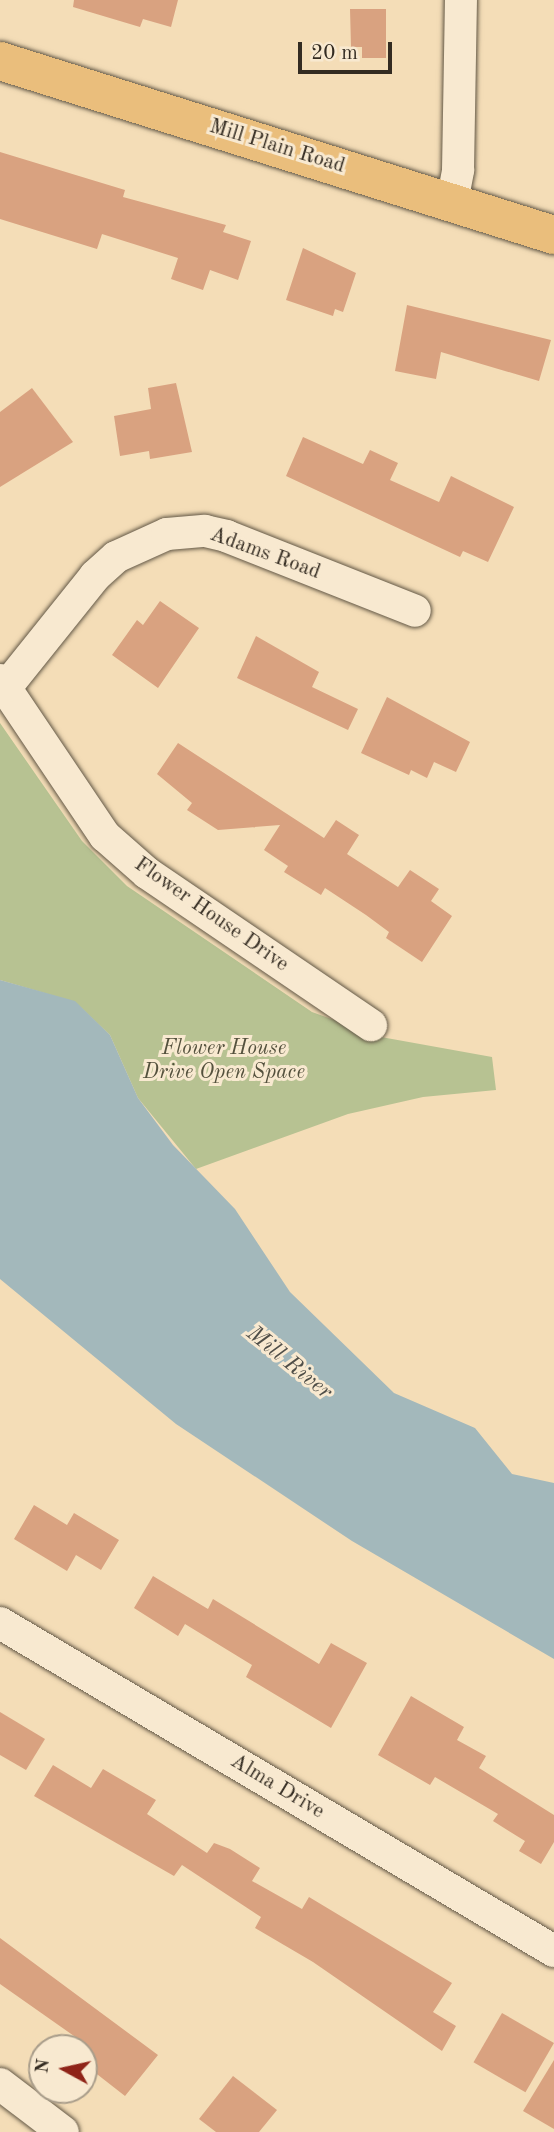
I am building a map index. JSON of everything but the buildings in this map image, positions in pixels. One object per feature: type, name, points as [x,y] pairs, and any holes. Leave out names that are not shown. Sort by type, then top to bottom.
[{"type":"main road","name":"Mill Plain Road","points":[[0,61],[554,234]]},
{"type":"street","points":[[452,202],[458,170],[461,0]]},
{"type":"street","name":"Adams Road","points":[[4,683],[94,576],[128,550],[167,534],[205,531],[226,536],[415,611]]},
{"type":"street","name":"Flower House Drive","points":[[4,683],[70,791],[105,836],[147,873],[371,1025]]},
{"type":"street","name":"Alma Drive","points":[[0,1623],[554,1951]]},
{"type":"street","points":[[3,2093],[63,2132]]},
{"type":"green space","name":"Flower House Drive Open Space","points":[[0,723],[82,841],[127,886],[312,1012],[381,1037],[492,1057],[496,1090],[423,1097],[348,1114],[196,1169],[138,1098],[110,1035],[75,1002],[0,980]]},
{"type":"water","name":"Mill River","points":[[0,980],[75,1001],[110,1035],[138,1098],[173,1145],[235,1209],[290,1292],[394,1393],[475,1428],[512,1474],[554,1483],[554,1659],[352,1541],[176,1424],[0,1279]]}]
